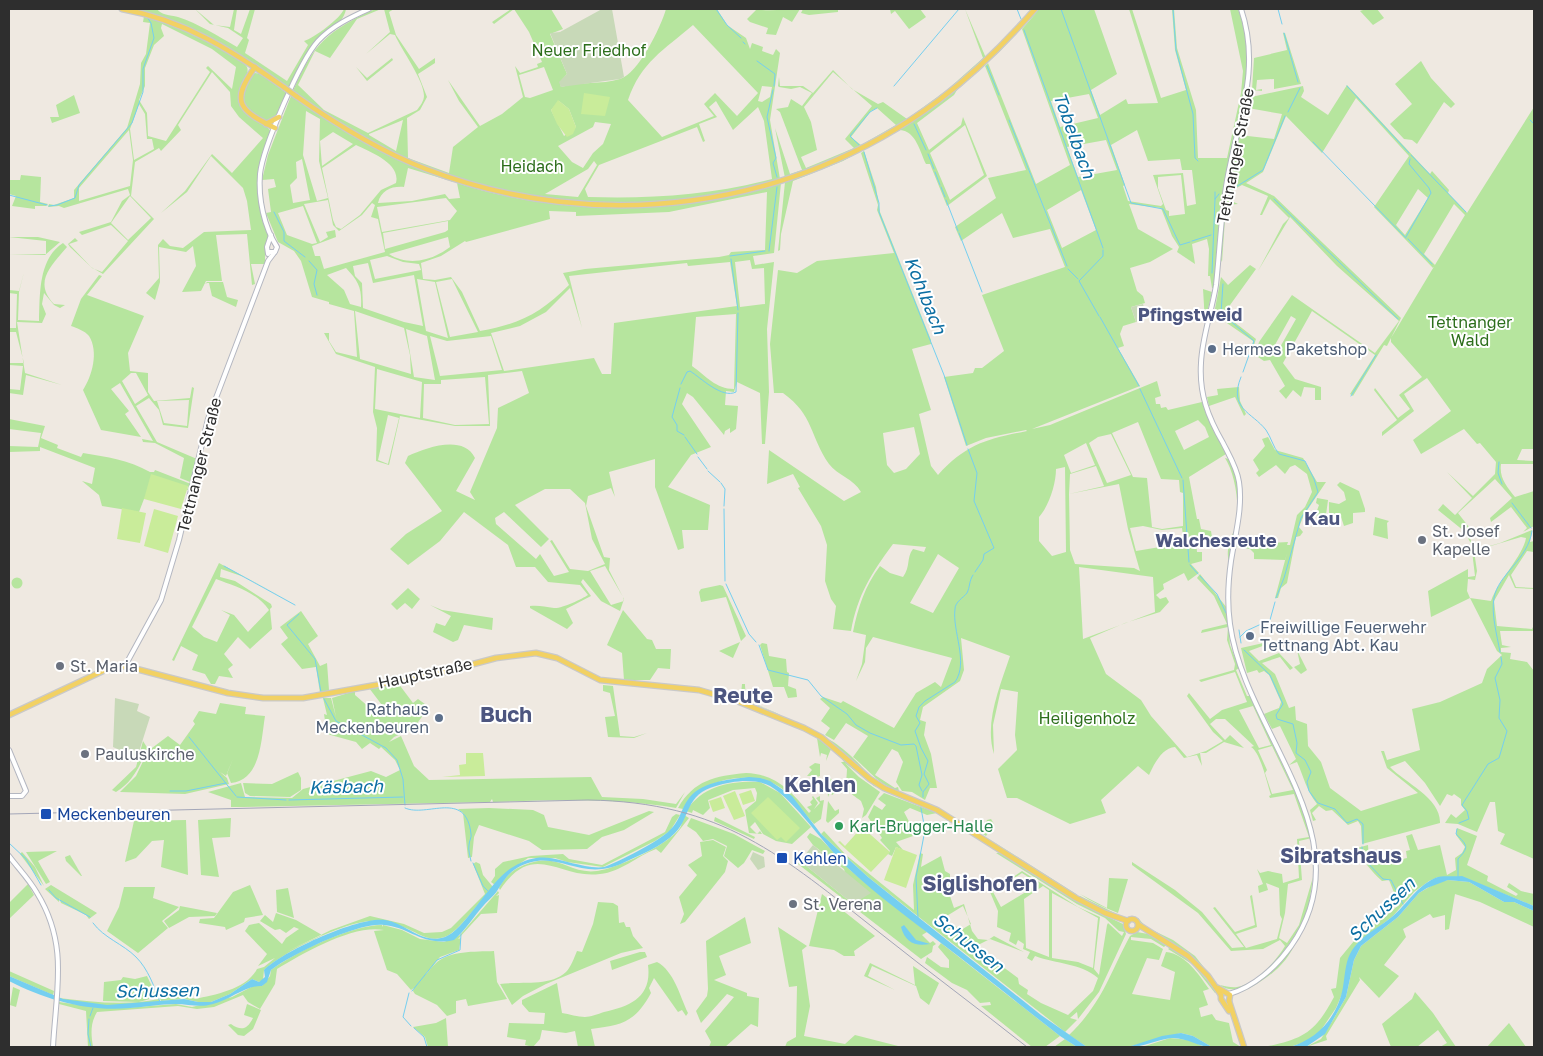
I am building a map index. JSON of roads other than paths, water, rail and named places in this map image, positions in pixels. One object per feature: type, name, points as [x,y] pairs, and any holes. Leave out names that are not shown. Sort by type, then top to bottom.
[{"type":"main road","points":[[122,9],[151,15],[196,32],[246,61],[345,129],[406,161],[465,183],[523,197],[599,206],[673,204],[745,191],[814,170],[866,146],[932,105],[985,61],[1035,9]]},
{"type":"main road","points":[[271,233],[270,243],[267,247],[268,252],[274,253],[278,248],[263,209],[260,179],[263,159],[279,117],[301,67],[317,42],[332,28],[369,9]]},
{"type":"main road","name":"Tettnanger Straße","points":[[1226,997],[1267,972],[1284,955],[1299,932],[1309,910],[1315,887],[1316,852],[1310,822],[1247,685],[1234,647],[1228,591],[1238,517],[1239,482],[1232,462],[1209,418],[1201,388],[1202,352],[1216,285],[1224,193],[1250,72],[1248,35],[1241,9]]},
{"type":"main road","points":[[246,61],[248,76]]},
{"type":"main road","points":[[255,67],[248,76],[242,91],[243,105],[252,116],[275,128]]},
{"type":"main road","points":[[266,124],[279,117]]},
{"type":"main road","points":[[270,243],[275,243]]},
{"type":"main road","name":"Tettnanger Straße","points":[[268,252],[268,262]]},
{"type":"main road","name":"Tettnanger Straße","points":[[126,666],[161,600],[179,540],[208,419],[268,262],[274,253]]},
{"type":"main road","name":"Hauptstraße","points":[[9,715],[107,669],[126,666],[228,693],[266,698],[303,698],[432,675],[496,658],[539,653],[560,660],[600,680],[675,686],[699,690],[736,701],[804,728],[837,750],[870,779],[884,788],[937,810],[1076,898],[1127,923]]},
{"type":"main road","points":[[9,750],[26,791],[23,795],[9,796]]},
{"type":"main road","points":[[9,856],[37,893],[58,942],[53,1047]]},
{"type":"main road","points":[[1138,927],[1130,931],[1127,923],[1135,919],[1138,927],[1188,956],[1226,997],[1244,1047]]},
{"type":"water","points":[[749,777],[770,781],[792,796],[821,834],[868,877],[1041,1015],[1087,1047],[1077,1047],[1060,1036],[894,907],[840,860],[800,813],[780,793],[764,783],[751,781],[716,786],[699,794],[690,806],[680,827],[670,838],[651,850],[609,868],[581,868],[544,861],[531,862],[517,868],[503,881],[496,893],[454,940],[434,941],[402,929],[384,925],[373,925],[326,940],[281,963],[271,970],[267,982],[262,986],[244,990],[219,1002],[203,1006],[170,1004],[114,1009],[83,1006],[52,999],[9,981],[9,976],[63,999],[107,1005],[184,999],[211,1002],[230,994],[252,979],[259,982],[265,977],[264,970],[287,954],[322,936],[358,923],[385,920],[400,925],[421,936],[437,939],[445,937],[461,925],[496,882],[513,867],[532,859],[548,858],[587,866],[604,867],[619,861],[665,835],[676,823],[692,794],[699,789],[715,783]]},
{"type":"water","points":[[1462,876],[1534,906],[1534,911],[1514,902],[1504,902],[1469,882],[1448,880],[1427,888],[1419,893],[1398,917],[1361,946],[1354,960],[1346,997],[1325,1034],[1306,1047],[1290,1047],[1318,1032],[1331,1017],[1340,998],[1348,958],[1359,942],[1393,916],[1428,882],[1435,878]]},
{"type":"water","points":[[904,925],[916,940],[930,944],[920,945],[908,940],[901,927]]},
{"type":"water","points":[[1181,1033],[1193,1036],[1212,1047],[1171,1038],[1128,1047],[1162,1036]]},
{"type":"waterway","points":[[716,9],[727,25],[741,38]]},
{"type":"waterway","points":[[894,86],[959,9]]},
{"type":"waterway","name":"Tobelbach","points":[[1017,9],[1021,19]]},
{"type":"waterway","points":[[1061,9],[1131,203],[1163,209],[1180,245],[1190,242]]},
{"type":"waterway","points":[[1173,9],[1176,50],[1193,114],[1195,158],[1198,161]]},
{"type":"waterway","points":[[1278,9],[1282,24]]},
{"type":"waterway","points":[[49,206],[75,198],[79,185],[132,123],[143,92],[143,69],[154,38],[151,23],[147,17]]},
{"type":"waterway","name":"Tobelbach","points":[[1024,30],[1103,248]]},
{"type":"waterway","points":[[1284,33],[1298,82]]},
{"type":"waterway","points":[[757,61],[775,74],[774,86]]},
{"type":"waterway","points":[[987,66],[999,95]]},
{"type":"waterway","points":[[1347,86],[1409,153]]},
{"type":"waterway","points":[[1288,112],[1300,88]]},
{"type":"waterway","points":[[773,90],[767,117],[776,158],[773,163],[777,177]]},
{"type":"waterway","name":"Kohlbach","points":[[859,145],[850,136],[870,112],[877,108]]},
{"type":"waterway","points":[[1231,190],[1263,170],[1285,116]]},
{"type":"waterway","points":[[1009,120],[1067,266]]},
{"type":"waterway","points":[[1530,120],[1534,124]]},
{"type":"waterway","points":[[914,124],[926,150]]},
{"type":"waterway","points":[[1313,142],[1406,238]]},
{"type":"waterway","name":"Kohlbach","points":[[864,152],[879,203],[879,212],[944,375],[967,445]]},
{"type":"waterway","points":[[928,154],[934,169]]},
{"type":"waterway","points":[[1411,155],[1466,212]]},
{"type":"waterway","points":[[1406,237],[1431,193],[1409,164],[1410,159]]},
{"type":"waterway","points":[[935,172],[940,185]]},
{"type":"waterway","points":[[769,251],[777,187]]},
{"type":"waterway","points":[[941,187],[945,197]]},
{"type":"waterway","points":[[1215,192],[1215,199]]},
{"type":"waterway","points":[[1212,273],[1215,199],[1219,194]]},
{"type":"waterway","points":[[9,195],[47,205]]},
{"type":"waterway","points":[[1274,199],[1398,319]]},
{"type":"waterway","points":[[946,200],[958,231]]},
{"type":"waterway","points":[[274,212],[284,232],[284,241],[305,257]]},
{"type":"waterway","points":[[959,233],[982,292]]},
{"type":"waterway","points":[[1192,241],[1211,235]]},
{"type":"waterway","points":[[1408,239],[1432,264]]},
{"type":"waterway","name":"Tobelbach","points":[[1099,316],[1079,281],[1103,256],[1103,250]]},
{"type":"waterway","points":[[730,256],[765,251]]},
{"type":"waterway","points":[[731,259],[738,310]]},
{"type":"waterway","points":[[309,261],[317,270],[314,284],[317,295]]},
{"type":"waterway","points":[[1068,269],[1078,279]]},
{"type":"waterway","points":[[1223,284],[1221,313],[1254,341],[1243,372]]},
{"type":"waterway","points":[[681,384],[687,372],[690,371],[724,393],[736,392],[738,313]]},
{"type":"waterway","name":"Tobelbach","points":[[1100,317],[1139,386]]},
{"type":"waterway","points":[[1351,396],[1376,355]]},
{"type":"waterway","points":[[1241,377],[1237,396],[1243,409],[1266,430],[1279,454],[1305,461],[1318,492],[1301,518],[1284,578],[1276,598]]},
{"type":"waterway","points":[[680,388],[672,417],[677,425],[677,431],[684,435]]},
{"type":"waterway","name":"Tobelbach","points":[[1140,389],[1182,478]]},
{"type":"waterway","points":[[685,437],[697,454]]},
{"type":"waterway","name":"Kohlbach","points":[[968,449],[977,473],[974,501],[994,548],[984,554],[983,560],[975,572]]},
{"type":"waterway","points":[[698,457],[707,469]]},
{"type":"waterway","points":[[1499,462],[1498,473],[1502,484]]},
{"type":"waterway","points":[[708,471],[720,482]]},
{"type":"waterway","name":"Tobelbach","points":[[1183,480],[1189,562]]},
{"type":"waterway","points":[[721,483],[725,489],[724,506]]},
{"type":"waterway","points":[[1512,503],[1531,528]]},
{"type":"waterway","points":[[724,509],[725,581]]},
{"type":"waterway","points":[[1500,652],[1494,618],[1494,598],[1501,581],[1525,550],[1532,531]]},
{"type":"waterway","name":"Tobelbach","points":[[1190,565],[1198,574]]},
{"type":"waterway","points":[[224,566],[295,605]]},
{"type":"waterway","name":"Kohlbach","points":[[923,797],[923,792],[929,784],[924,774],[928,761],[915,731],[920,723],[916,716],[919,707],[925,701],[955,682],[959,674],[960,656],[955,607],[967,593],[973,575]]},
{"type":"waterway","name":"Tobelbach","points":[[1200,576],[1217,594],[1226,613]]},
{"type":"waterway","points":[[726,584],[749,634],[756,642]]},
{"type":"waterway","points":[[1240,637],[1246,631],[1270,620],[1275,602]]},
{"type":"waterway","points":[[299,614],[287,625],[315,659],[321,692]]},
{"type":"waterway","name":"Tobelbach","points":[[1239,630],[1241,643]]},
{"type":"waterway","points":[[759,645],[768,670],[808,680],[821,696],[847,714],[856,725],[870,733],[901,745],[914,744],[922,775],[919,785],[922,791]]},
{"type":"waterway","name":"Tobelbach","points":[[1244,650],[1270,675],[1283,704],[1276,715],[1277,719],[1293,724],[1297,743],[1296,753],[1305,760],[1311,772],[1307,782],[1309,791],[1318,803],[1335,809],[1347,823],[1357,819],[1363,824],[1363,844]]},
{"type":"waterway","points":[[1459,823],[1469,819],[1467,811],[1462,805],[1488,764],[1499,758],[1507,731],[1499,718],[1500,700],[1495,678],[1502,664],[1501,657]]},
{"type":"waterway","points":[[324,699],[336,721],[386,748],[397,760],[403,779],[405,805]]},
{"type":"waterway","name":"Käsbach","points":[[189,737],[236,796]]},
{"type":"waterway","name":"Käsbach","points":[[170,791],[186,791],[226,783]]},
{"type":"waterway","name":"Käsbach","points":[[237,797],[286,800]]},
{"type":"waterway","name":"Käsbach","points":[[289,800],[403,797]]},
{"type":"waterway","points":[[405,808],[414,810],[444,808],[462,812],[468,820],[471,834],[469,844],[471,861]]},
{"type":"waterway","name":"Kohlbach","points":[[918,918],[916,877],[925,830],[921,808]]},
{"type":"waterway","points":[[1457,829],[1456,834],[1466,846],[1458,859],[1458,878]]},
{"type":"waterway","points":[[9,843],[26,859],[41,885]]},
{"type":"waterway","name":"Tobelbach","points":[[1362,847],[1363,858],[1383,879],[1391,880],[1403,904]]},
{"type":"waterway","points":[[473,863],[483,886],[489,892]]},
{"type":"waterway","points":[[49,890],[56,898],[90,917]]},
{"type":"waterway","name":"Schussen","points":[[93,923],[103,933],[131,952],[140,962],[150,978],[160,1002]]},
{"type":"waterway","points":[[412,991],[437,960],[460,950],[461,934]]},
{"type":"waterway","points":[[409,993],[403,1017],[411,1026]]},
{"type":"waterway","points":[[90,1016],[93,1008]]},
{"type":"waterway","points":[[89,1019],[88,1034],[91,1047]]},
{"type":"waterway","points":[[414,1028],[424,1037],[427,1047]]},
{"type":"railway","points":[[9,814],[588,800],[635,803],[676,811],[713,822],[747,838],[779,857],[1027,1047]]},
{"type":"place","name":"Hermes Paketshop","points":[[1212,349]]},
{"type":"place","name":"St. Josef Kapelle","points":[[1422,540]]},
{"type":"place","name":"Freiwillige Feuerwehr Tettnang Abt. Kau","points":[[1250,636]]},
{"type":"place","name":"St. Maria","points":[[60,666]]},
{"type":"place","name":"Rathaus Meckenbeuren","points":[[439,718]]},
{"type":"place","name":"Pauluskirche","points":[[85,754]]},
{"type":"place","name":"Meckenbeuren","points":[[46,814]]},
{"type":"place","name":"Karl-Brugger-Halle","points":[[839,826]]},
{"type":"place","name":"Kehlen","points":[[782,858]]},
{"type":"place","name":"St. Verena","points":[[793,904]]},
{"type":"district","name":"Pfingstweid","points":[[1190,314]]},
{"type":"district","name":"Kau","points":[[1322,517]]},
{"type":"district","name":"Walchesreute","points":[[1216,540]]},
{"type":"district","name":"Reute","points":[[743,695]]},
{"type":"district","name":"Buch","points":[[506,714]]},
{"type":"district","name":"Kehlen","points":[[820,784]]},
{"type":"district","name":"Sibratshaus","points":[[1341,855]]},
{"type":"district","name":"Siglishofen","points":[[980,883]]},
{"type":"park label","name":"Neuer Friedhof","points":[[589,50]]},
{"type":"park label","name":"Heidach","points":[[532,166]]},
{"type":"park label","name":"Tettnanger Wald","points":[[1470,331]]},
{"type":"park label","name":"Heiligenholz","points":[[1087,718]]}]
